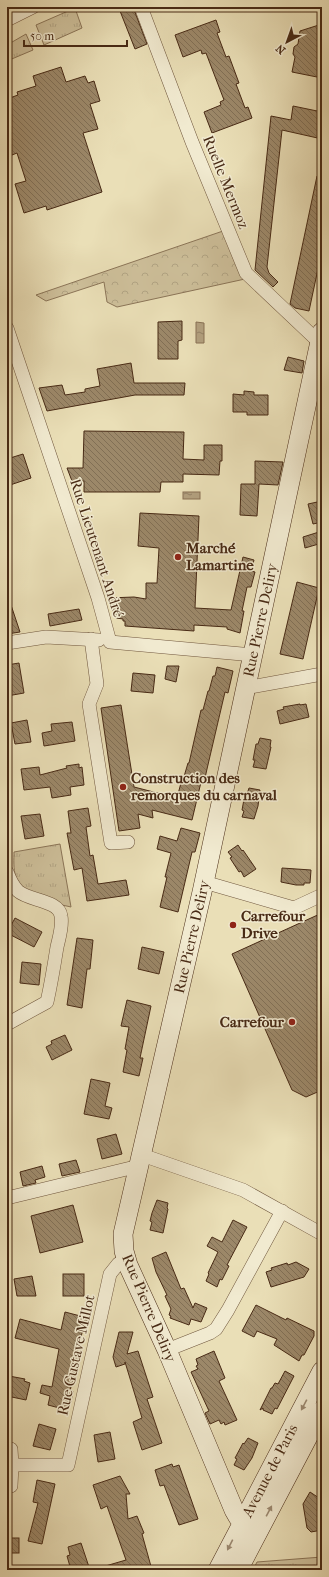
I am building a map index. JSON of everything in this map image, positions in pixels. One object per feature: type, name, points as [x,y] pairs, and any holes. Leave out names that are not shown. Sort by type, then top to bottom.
[{"type":"street","points":[[7,20],[33,7]]},
{"type":"street","name":"Ruelle Mermoz","points":[[141,7],[192,142],[246,273],[321,338]]},
{"type":"street","name":"Rue Lieutenant André","points":[[7,328],[98,598],[110,642],[253,655]]},
{"type":"street","name":"Rue Pierre Deliry","points":[[243,1521],[238,1517],[234,1510],[126,1259],[124,1251],[124,1234],[204,882],[321,338]]},
{"type":"street","points":[[7,643],[46,637],[91,639],[110,642]]},
{"type":"street","points":[[91,639],[96,684],[89,704],[111,843],[128,842]]},
{"type":"street","points":[[245,688],[322,674]]},
{"type":"street","points":[[7,872],[11,882],[19,892],[31,898],[51,904],[58,909],[61,916],[61,930],[47,1002],[7,1024]]},
{"type":"street","points":[[204,882],[294,908],[322,895]]},
{"type":"street","points":[[7,1198],[140,1160],[242,1190],[322,1234]]},
{"type":"street","points":[[166,1350],[210,1333],[216,1329],[282,1211]]},
{"type":"street","name":"Rue Gustave Millot","points":[[12,1466],[68,1465],[110,1274],[118,1264],[126,1259]]},
{"type":"street","name":"Avenue de Paris","points":[[218,1570],[322,1371]]},
{"type":"street","name":"Avenue de Paris","points":[[238,1570],[322,1410]]},
{"type":"street","points":[[11,1449],[11,1486]]},
{"type":"green space","points":[[75,8],[82,28],[44,45],[36,25]]},
{"type":"green space","points":[[26,34],[33,50],[7,61],[7,45]]},
{"type":"green space","points":[[223,231],[239,272],[245,279],[117,307],[107,302],[104,282],[46,301],[36,295]]},
{"type":"green space","points":[[60,844],[71,907],[39,899],[31,895],[20,885],[14,871],[14,852]]},
{"type":"green space","points":[[322,1557],[322,1570],[253,1570],[257,1562]]},
{"type":"water","points":[[196,322],[204,323],[204,343],[196,343]]},
{"type":"water","points":[[183,492],[200,492],[200,499],[183,499]]},
{"type":"building","points":[[133,7],[147,44],[135,49],[120,11]]},
{"type":"building","points":[[216,20],[220,32],[217,33],[226,57],[229,56],[239,83],[236,84],[245,108],[248,107],[252,118],[212,133],[204,112],[221,105],[220,102],[224,100],[206,53],[202,54],[201,50],[183,57],[175,35]]},
{"type":"building","points":[[322,24],[322,78],[292,72],[295,57],[293,54],[294,47],[298,44],[300,31]]},
{"type":"building","points":[[61,67],[66,82],[85,76],[88,83],[94,81],[100,101],[90,104],[98,129],[83,133],[102,192],[47,210],[46,206],[24,213],[15,184],[26,181],[17,153],[12,155],[7,139],[7,125],[10,124],[9,122],[11,121],[7,109],[7,99],[18,95],[17,92],[36,86],[33,76]]},
{"type":"building","points":[[293,106],[322,112],[322,139],[282,130],[267,267],[269,273],[278,282],[273,287],[255,270],[271,116],[291,120]]},
{"type":"building","points":[[317,176],[322,176],[322,250],[309,311],[295,308],[290,304]]},
{"type":"building","points":[[182,321],[182,340],[178,341],[178,359],[158,359],[158,322]]},
{"type":"building","points":[[288,357],[304,361],[302,373],[284,370]]},
{"type":"building","points":[[131,363],[134,383],[185,383],[184,395],[135,395],[47,411],[39,388],[62,385],[65,395],[85,392],[85,389],[100,386],[97,369]]},
{"type":"building","points":[[244,391],[254,392],[254,395],[268,395],[268,415],[247,415],[247,412],[233,412],[233,394],[244,395]]},
{"type":"building","points":[[84,431],[184,432],[183,459],[204,460],[204,445],[222,445],[222,461],[220,461],[219,475],[183,474],[183,482],[161,482],[160,492],[84,492],[84,481],[72,481],[67,468],[83,468]]},
{"type":"building","points":[[23,454],[31,478],[7,486],[7,459]]},
{"type":"building","points":[[255,461],[283,462],[278,485],[259,484],[257,516],[240,515],[241,484],[255,484]]},
{"type":"building","points":[[322,501],[322,522],[313,524],[308,504]]},
{"type":"building","points":[[140,513],[199,516],[195,608],[231,610],[243,557],[254,560],[251,571],[255,572],[251,587],[247,587],[242,611],[244,611],[240,633],[227,629],[227,627],[194,625],[194,631],[125,626],[125,621],[123,621],[123,619],[116,618],[108,598],[134,597],[146,599],[146,583],[157,583],[159,548],[138,546]]},
{"type":"building","points":[[319,532],[322,543],[305,548],[303,537]]},
{"type":"building","points":[[297,582],[319,588],[303,659],[280,654]]},
{"type":"building","points":[[9,599],[20,632],[7,634],[7,600]]},
{"type":"building","points":[[79,609],[82,620],[50,626],[48,614]]},
{"type":"building","points":[[19,663],[24,693],[7,696],[7,665]]},
{"type":"building","points":[[167,666],[179,666],[176,682],[165,679]]},
{"type":"building","points":[[217,667],[233,671],[228,693],[225,692],[205,778],[202,778],[192,820],[152,810],[153,818],[138,814],[140,828],[119,831],[101,708],[121,705],[134,787],[177,798],[182,779],[183,780],[189,763],[201,710],[203,710]]},
{"type":"building","points":[[133,673],[155,675],[153,693],[131,691]]},
{"type":"building","points":[[306,704],[309,717],[280,724],[277,711],[284,709],[283,707]]},
{"type":"building","points":[[27,720],[31,742],[15,744],[11,723]]},
{"type":"building","points":[[72,722],[75,741],[44,746],[42,733],[52,731],[51,724]]},
{"type":"building","points":[[260,738],[271,740],[266,769],[253,767],[256,744],[258,744]]},
{"type":"building","points":[[79,764],[79,768],[82,767],[84,785],[70,787],[71,795],[52,798],[50,787],[24,790],[21,769],[39,767],[40,775],[67,768],[66,766]]},
{"type":"building","points":[[249,788],[260,790],[258,806],[254,819],[242,817],[244,811],[242,810],[245,794],[247,794]]},
{"type":"building","points":[[88,808],[91,826],[86,827],[90,856],[93,855],[98,884],[126,880],[129,895],[87,901],[82,868],[74,870],[67,833],[71,833],[68,811]]},
{"type":"building","points":[[40,814],[44,836],[25,839],[21,816]]},
{"type":"building","points":[[181,828],[200,833],[195,852],[192,852],[178,912],[160,907],[171,853],[157,849],[160,836],[177,841]]},
{"type":"building","points":[[238,845],[256,869],[244,877],[230,858],[232,857],[228,852]]},
{"type":"building","points":[[282,868],[311,870],[310,883],[296,885],[281,882]]},
{"type":"building","name":"Carrefour","points":[[322,913],[322,1090],[306,1097],[292,1090],[232,954]]},
{"type":"building","points":[[15,918],[42,932],[34,947],[7,933]]},
{"type":"building","points":[[77,938],[93,940],[90,969],[87,969],[82,1008],[67,1005]]},
{"type":"building","points":[[142,947],[164,952],[159,974],[138,969]]},
{"type":"building","points":[[22,962],[41,964],[39,985],[20,983]]},
{"type":"building","points":[[127,1000],[151,1006],[140,1058],[143,1058],[139,1076],[123,1072],[129,1027],[121,1026]]},
{"type":"building","points":[[65,1035],[72,1050],[52,1060],[46,1047],[52,1044],[51,1041]]},
{"type":"building","points":[[91,1079],[110,1083],[105,1106],[112,1108],[109,1119],[84,1114]]},
{"type":"building","points":[[116,1134],[122,1154],[102,1159],[97,1139]]},
{"type":"building","points":[[76,1160],[80,1172],[62,1176],[59,1164]]},
{"type":"building","points":[[42,1166],[45,1177],[35,1180],[36,1183],[23,1186],[20,1172]]},
{"type":"building","points":[[157,1200],[168,1203],[163,1233],[150,1230],[152,1222],[150,1221]]},
{"type":"building","points":[[73,1205],[83,1242],[40,1253],[31,1216]]},
{"type":"building","points":[[233,1220],[247,1227],[227,1265],[229,1266],[222,1280],[220,1279],[217,1287],[206,1281],[209,1274],[208,1273],[218,1252],[207,1246],[212,1237],[222,1242]]},
{"type":"building","points":[[166,1252],[181,1289],[184,1288],[193,1308],[195,1303],[207,1308],[201,1322],[191,1319],[189,1325],[170,1318],[171,1316],[169,1315],[171,1309],[165,1296],[167,1295],[156,1272],[152,1258]]},
{"type":"building","points":[[296,1262],[309,1269],[304,1277],[271,1287],[266,1272],[272,1270],[271,1268]]},
{"type":"building","points":[[63,1274],[84,1274],[84,1296],[63,1296]]},
{"type":"building","points":[[32,1276],[36,1296],[17,1296],[14,1279]]},
{"type":"building","points":[[256,1305],[286,1320],[287,1318],[314,1331],[314,1336],[304,1355],[302,1355],[299,1361],[274,1345],[277,1339],[257,1331],[254,1337],[242,1331]]},
{"type":"building","points":[[65,1312],[88,1318],[86,1329],[83,1329],[77,1353],[79,1353],[70,1391],[73,1391],[71,1402],[69,1401],[67,1410],[48,1405],[50,1396],[40,1393],[42,1385],[52,1387],[59,1349],[15,1338],[20,1319],[61,1330]]},
{"type":"building","points":[[119,1332],[133,1332],[127,1354],[138,1351],[153,1397],[147,1399],[162,1443],[142,1450],[133,1422],[142,1418],[125,1362],[125,1364],[116,1367],[113,1357]]},
{"type":"building","points":[[214,1351],[225,1378],[219,1381],[237,1420],[225,1425],[224,1422],[221,1424],[219,1420],[210,1424],[205,1413],[209,1411],[191,1372],[198,1369],[196,1366],[198,1365],[196,1359]]},
{"type":"building","points":[[285,1371],[294,1376],[277,1409],[275,1408],[272,1414],[263,1410],[263,1408],[260,1410],[271,1388],[275,1383],[278,1384]]},
{"type":"building","points":[[9,1376],[25,1379],[24,1381],[30,1383],[26,1400],[7,1396]]},
{"type":"building","points":[[39,1424],[56,1429],[50,1450],[33,1446]]},
{"type":"building","points":[[110,1432],[115,1459],[98,1462],[94,1435]]},
{"type":"building","points":[[248,1438],[258,1443],[252,1458],[244,1470],[234,1465],[237,1459],[235,1458],[243,1443],[244,1444]]},
{"type":"building","points":[[172,1464],[173,1467],[179,1465],[198,1519],[179,1525],[164,1485],[160,1486],[155,1470]]},
{"type":"building","points":[[120,1476],[130,1494],[126,1494],[128,1519],[137,1516],[144,1533],[142,1534],[152,1570],[102,1570],[102,1567],[126,1560],[107,1506],[101,1509],[93,1485]]},
{"type":"building","points":[[37,1480],[55,1484],[42,1544],[28,1541],[38,1503],[33,1502]]},
{"type":"building","points":[[310,1492],[322,1500],[322,1530],[311,1532],[307,1528],[303,1504]]},
{"type":"building","points":[[7,1538],[19,1538],[19,1553],[7,1553]]},
{"type":"building","points":[[81,1543],[90,1570],[71,1570],[67,1556],[70,1555],[68,1547]]},
{"type":"place","name":"Marché Lamartine","points":[[178,557]]},
{"type":"place","name":"Construction des remorques du carnaval","points":[[123,787]]},
{"type":"place","name":"Carrefour Drive","points":[[233,925]]},
{"type":"place","name":"Carrefour","points":[[292,1022]]}]
